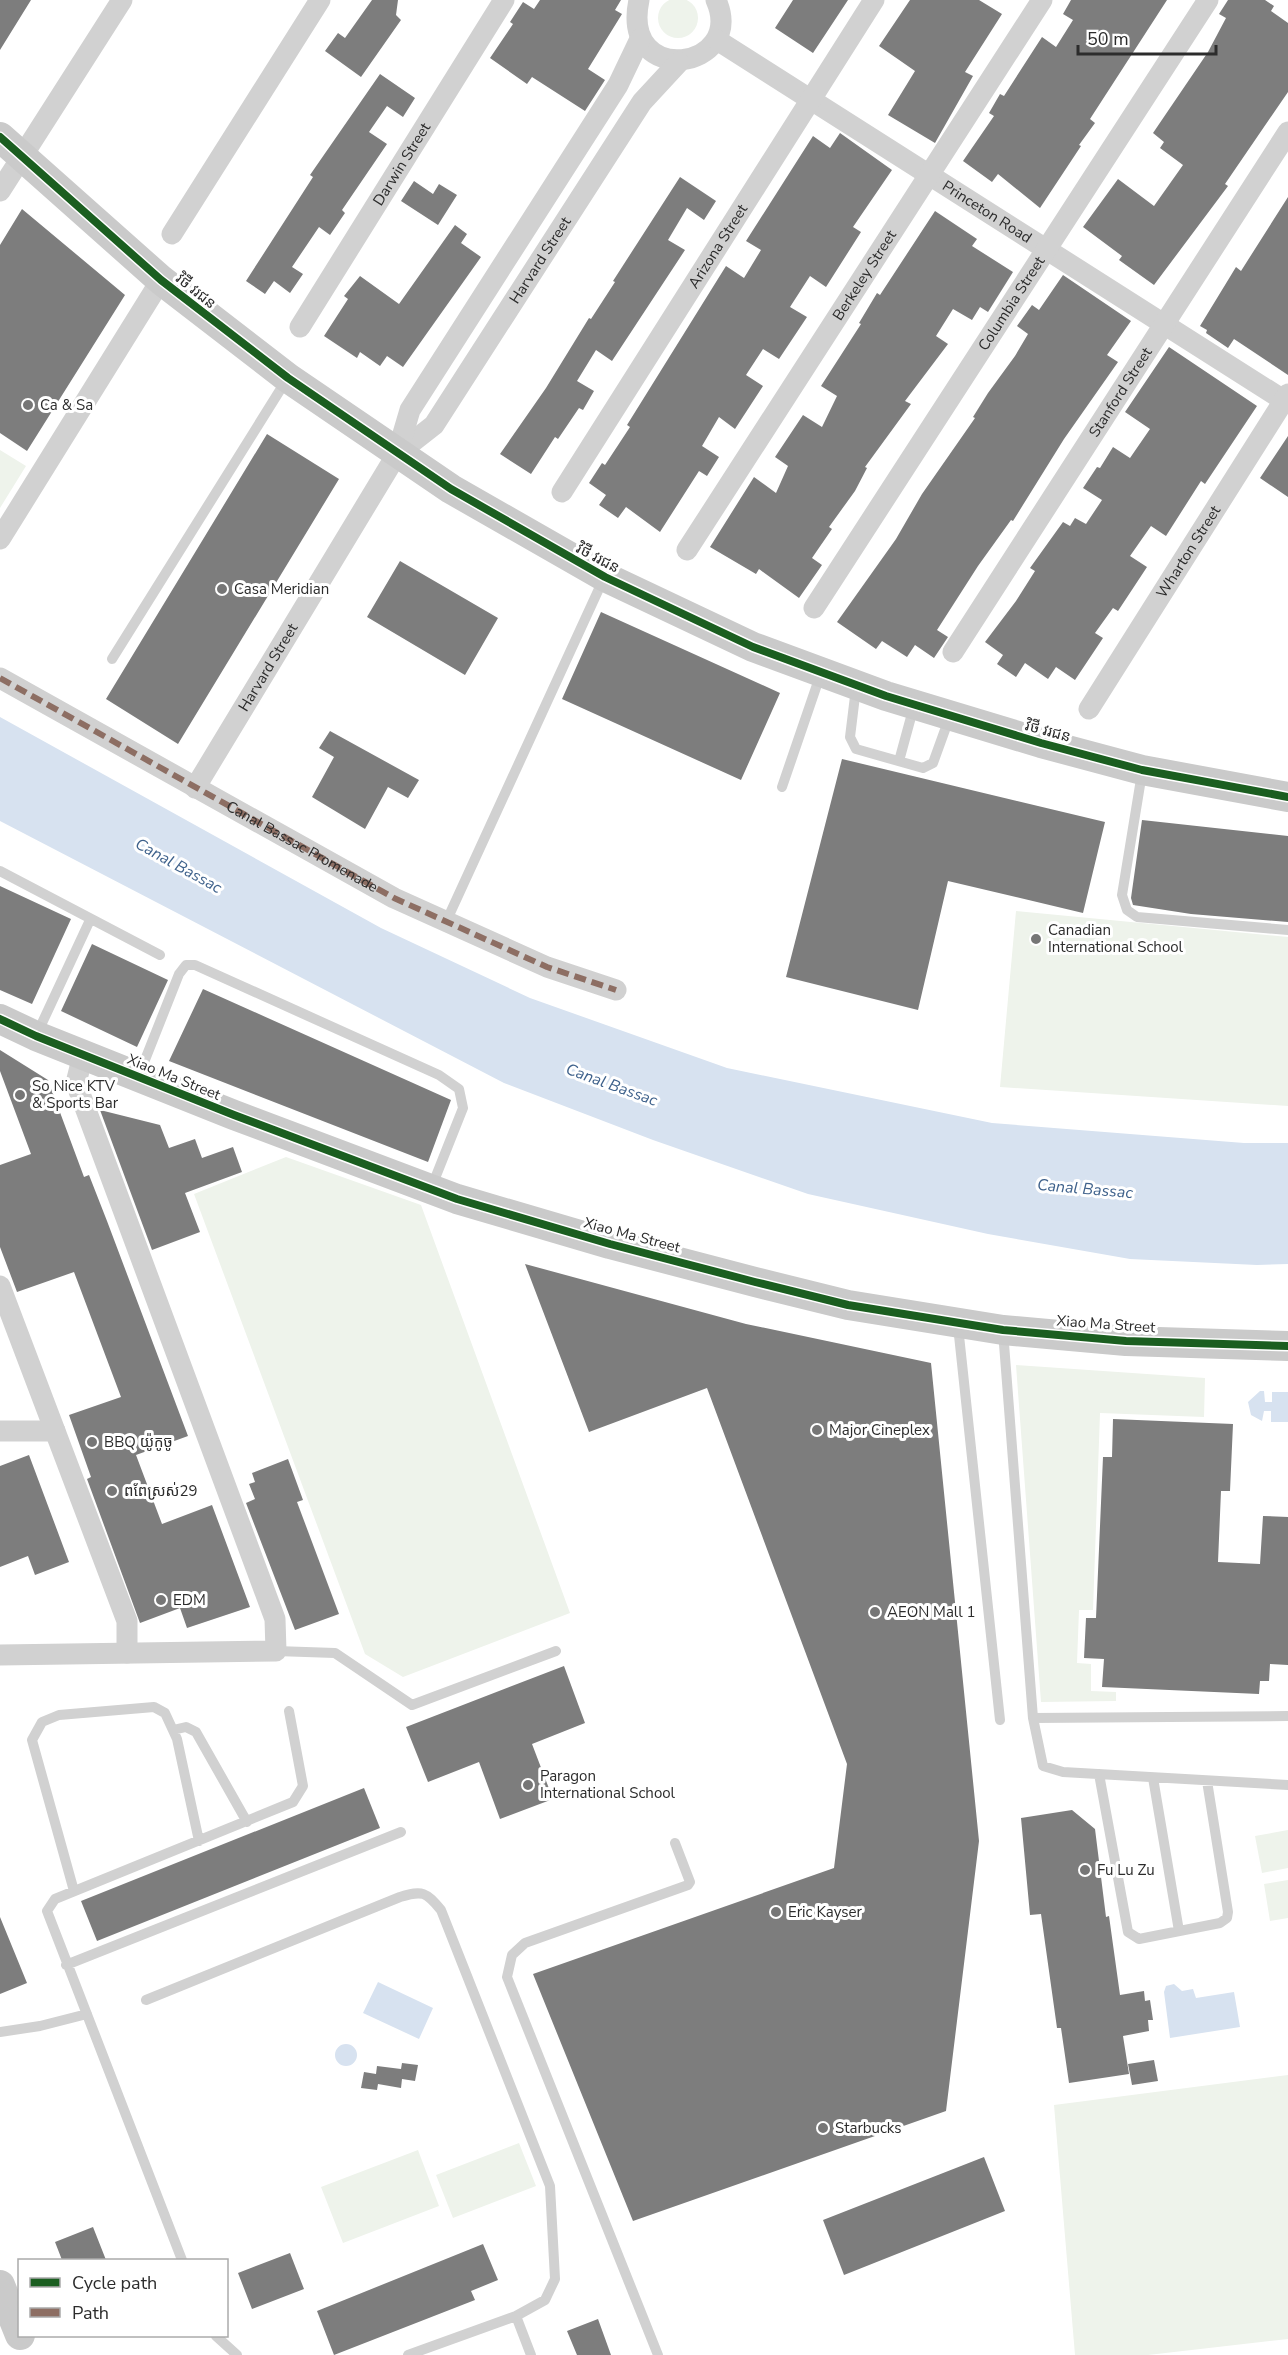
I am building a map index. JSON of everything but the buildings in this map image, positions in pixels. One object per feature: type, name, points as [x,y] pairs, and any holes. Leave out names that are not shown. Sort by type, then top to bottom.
[{"type":"street","points":[[0,191],[122,0]]},
{"type":"street","points":[[172,234],[320,0]]},
{"type":"street","name":"Darwin Street","points":[[300,327],[504,0]]},
{"type":"street","points":[[639,0],[635,18],[640,39],[654,53],[679,62],[697,58],[717,40],[721,25],[720,3]]},
{"type":"street","name":"Arizona Street","points":[[562,492],[874,0]]},
{"type":"street","name":"Berkeley Street","points":[[687,550],[1042,0]]},
{"type":"street","name":"Columbia Street","points":[[814,608],[1208,0]]},
{"type":"street","name":"Harvard Street","points":[[195,788],[397,454],[410,410],[618,85],[640,39]]},
{"type":"street","name":"Princeton Road","points":[[717,40],[1164,324],[1287,399]]},
{"type":"street","name":"Harvard Street","points":[[397,454],[434,424],[642,102],[679,62]]},
{"type":"street","name":"Stanford Street","points":[[953,652],[1288,132]]},
{"type":"street","name":"វិថី វរជន","points":[[0,137],[21,158],[162,280],[288,378],[397,454],[516,528],[605,577],[753,647],[914,705],[1142,770],[1288,797]]},
{"type":"street","points":[[520,238],[544,254]]},
{"type":"street","points":[[0,539],[162,280]]},
{"type":"street","name":"Wharton Street","points":[[1089,709],[1287,399]]},
{"type":"street","name":"Canal Bassac Promenade","points":[[0,678],[394,898],[547,967],[616,990]]},
{"type":"street","name":"Xiao Ma Street","points":[[0,1019],[138,1077],[430,1189],[542,1225],[755,1282],[848,1305],[1003,1330],[1126,1341],[1288,1346]]},
{"type":"street","points":[[0,1655],[276,1651],[275,1619],[76,1083],[83,1055]]},
{"type":"street","points":[[0,1286],[127,1621],[127,1653]]},
{"type":"street","points":[[0,1431],[55,1431]]},
{"type":"street","points":[[0,2285],[18,2330]]},
{"type":"street","points":[[21,2337],[27,2355]]},
{"type":"lane","points":[[112,659],[288,378]]},
{"type":"lane","points":[[446,922],[605,577]]},
{"type":"lane","points":[[782,787],[821,673]]},
{"type":"lane","points":[[856,686],[850,737],[856,749],[923,768],[933,763],[950,716]]},
{"type":"lane","points":[[899,761],[914,705]]},
{"type":"lane","points":[[1142,770],[1122,896],[1127,910],[1137,917],[1288,930]]},
{"type":"lane","points":[[0,871],[160,955]]},
{"type":"lane","points":[[36,1036],[90,920]]},
{"type":"lane","points":[[138,1077],[179,974],[186,965],[195,965],[439,1076],[459,1089],[463,1108],[430,1189]]},
{"type":"lane","points":[[958,1324],[1000,1720]]},
{"type":"lane","points":[[1003,1330],[1033,1718],[1042,1766],[1063,1772],[1288,1785]]},
{"type":"lane","points":[[276,1651],[335,1653],[412,1706],[556,1651]]},
{"type":"lane","points":[[74,1891],[32,1740],[42,1722],[59,1715],[154,1707],[165,1713],[173,1730],[199,1841]]},
{"type":"lane","points":[[182,2259],[47,1911],[56,1899],[74,1891],[293,1802],[303,1786],[289,1711]]},
{"type":"lane","points":[[1033,1718],[1288,1716]]},
{"type":"lane","points":[[173,1730],[186,1727],[196,1732],[247,1822]]},
{"type":"lane","points":[[1099,1774],[1128,1932],[1140,1939],[1220,1923],[1227,1918],[1228,1912],[1207,1781]]},
{"type":"lane","points":[[1153,1778],[1179,1930]]},
{"type":"lane","points":[[66,1965],[401,1832]]},
{"type":"lane","points":[[658,2355],[507,1977],[512,1955],[525,1943],[688,1885],[690,1882],[675,1843]]},
{"type":"lane","points":[[146,2000],[400,1897],[417,1892],[429,1896],[441,1910],[550,2186],[555,2279],[545,2300],[516,2316],[408,2355]]},
{"type":"lane","points":[[0,2032],[40,2026],[87,2014]]},
{"type":"lane","points":[[516,2316],[531,2355]]},
{"type":"lane","points":[[217,2337],[237,2355]]},
{"type":"shaded area","points":[[670,0],[686,0],[696,10],[698,18],[696,26],[686,36],[678,38],[670,36],[660,26],[658,18],[660,10]]},
{"type":"shaded area","points":[[0,450],[26,466],[0,508]]},
{"type":"shaded area","points":[[1016,911],[1288,937],[1288,1106],[1000,1087]]},
{"type":"shaded area","points":[[286,1157],[421,1205],[570,1613],[403,1677],[365,1654],[194,1194]]},
{"type":"shaded area","points":[[1016,1365],[1205,1378],[1204,1417],[1100,1413],[1093,1610],[1079,1610],[1077,1663],[1091,1664],[1091,1691],[1116,1692],[1116,1701],[1041,1702]]},
{"type":"shaded area","points":[[1288,1830],[1288,1868],[1262,1873],[1255,1836]]},
{"type":"shaded area","points":[[1288,1880],[1288,1918],[1270,1921],[1264,1884]]},
{"type":"shaded area","points":[[1288,2075],[1288,2339],[1148,2355],[1075,2355],[1054,2105]]},
{"type":"shaded area","points":[[519,2143],[536,2186],[453,2218],[436,2175]]},
{"type":"shaded area","points":[[418,2150],[439,2206],[343,2243],[321,2187]]},
{"type":"water","name":"Canal Bassac","points":[[0,717],[381,928],[530,998],[727,1068],[992,1123],[1244,1143],[1288,1143],[1288,1264],[1257,1265],[1130,1259],[988,1234],[808,1194],[653,1140],[504,1083],[0,821]]},
{"type":"water","points":[[1260,1391],[1264,1391],[1265,1402],[1272,1402],[1272,1392],[1288,1392],[1288,1422],[1271,1422],[1271,1411],[1264,1411],[1262,1421],[1251,1415],[1248,1402]]},
{"type":"water","points":[[378,1982],[433,2008],[419,2039],[363,2013]]},
{"type":"water","points":[[1174,1984],[1182,1991],[1193,1989],[1196,1998],[1234,1992],[1240,2027],[1170,2038],[1164,1992],[1166,1986]]},
{"type":"water","points":[[346,2044],[354,2047],[357,2055],[354,2063],[346,2066],[338,2063],[335,2055],[338,2047]]},
{"type":"marked path","points":[[0,678],[394,898],[547,967],[616,990]]},
{"type":"cycle path","points":[[0,137],[161,280],[288,378],[451,489],[605,577],[753,647],[886,696],[1041,743],[1142,770],[1288,797]]},
{"type":"cycle path","points":[[0,1019],[36,1036],[234,1115],[457,1199],[610,1244],[755,1282],[848,1305],[1003,1330],[1126,1341],[1288,1346]]},
{"type":"place","name":"Ca & Sa","points":[[28,405]]},
{"type":"place","name":"Casa Meridian","points":[[222,589]]},
{"type":"place","name":"Canadian International School","points":[[1036,939]]},
{"type":"place","name":"So Nice KTV & Sports Bar","points":[[20,1095]]},
{"type":"place","name":"Major Cineplex","points":[[817,1430]]},
{"type":"place","name":"BBQ យ៉ូកូចូ","points":[[92,1442]]},
{"type":"place","name":"ពពែស្រស់29","points":[[112,1491]]},
{"type":"place","name":"EDM","points":[[161,1600]]},
{"type":"place","name":"AEON Mall 1","points":[[875,1612]]},
{"type":"place","name":"Paragon International School","points":[[528,1785]]},
{"type":"place","name":"Fu Lu Zu","points":[[1085,1870]]},
{"type":"place","name":"Eric Kayser","points":[[776,1912]]},
{"type":"place","name":"Starbucks","points":[[823,2128]]}]
